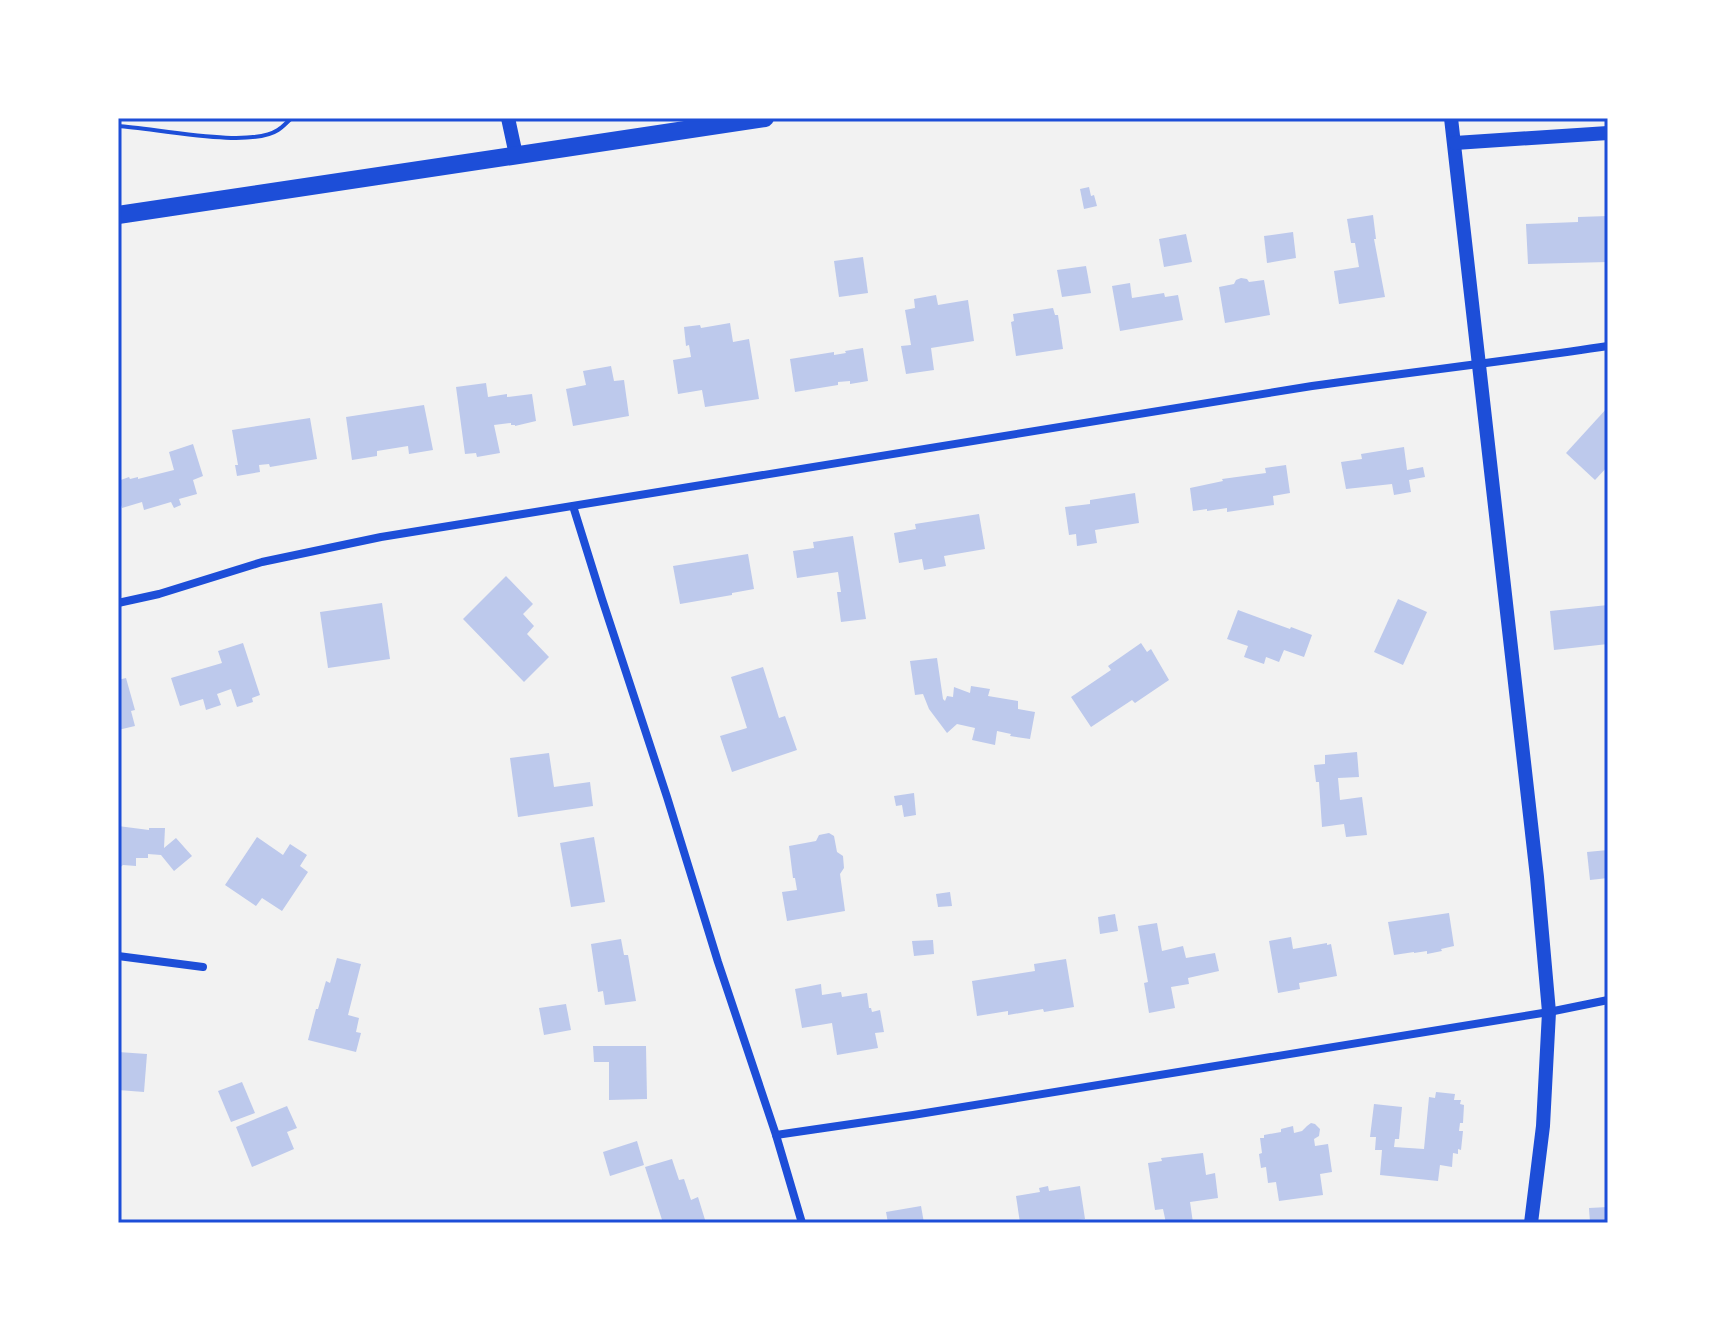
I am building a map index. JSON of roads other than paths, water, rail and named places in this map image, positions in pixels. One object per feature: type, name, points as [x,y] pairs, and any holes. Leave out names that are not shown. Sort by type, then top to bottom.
[{"type":"main road","points":[[118,215],[765,118]]},
{"type":"street","points":[[508,118],[516,155]]},
{"type":"street","points":[[1451,118],[1537,877],[1549,1012],[1543,1126],[1531,1223]]},
{"type":"street","points":[[1455,143],[1608,133]]},
{"type":"street","points":[[118,603],[159,594],[262,562],[381,537],[1312,386],[1608,346]]},
{"type":"street","points":[[573,506],[802,1223]]},
{"type":"street","points":[[118,956],[203,967]]},
{"type":"street","points":[[776,1135],[1608,1000]]}]
